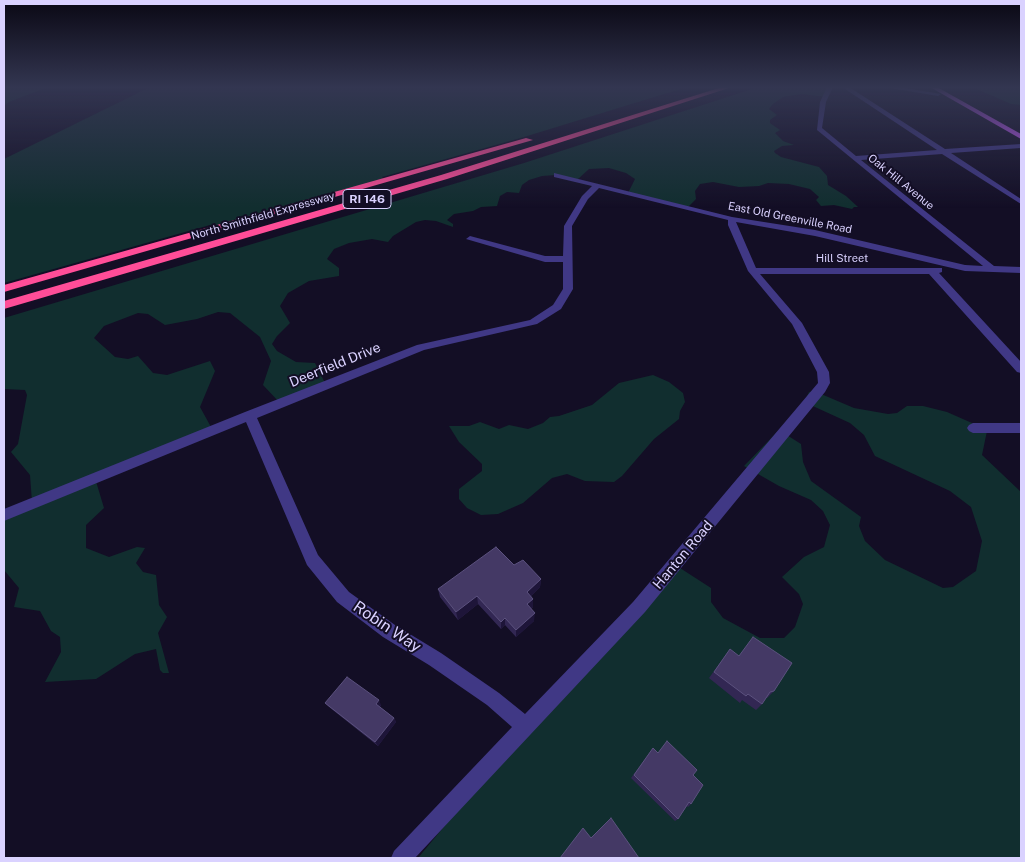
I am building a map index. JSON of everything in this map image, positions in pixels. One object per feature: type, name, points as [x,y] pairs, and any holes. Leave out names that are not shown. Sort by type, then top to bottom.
[{"type":"highway","name":"North Smithfield Expressway","points":[[4,289],[474,156],[568,127]]},
{"type":"highway","name":"North Smithfield Expressway","points":[[4,305],[444,177],[602,127]]},
{"type":"main road","points":[[1003,127],[1021,137]]},
{"type":"street","name":"Oak Hill Avenue","points":[[820,127],[854,158],[991,268]]},
{"type":"street","points":[[906,127],[1021,202]]},
{"type":"street","points":[[854,158],[1021,146]]},
{"type":"street","name":"East Old Greenville Road","points":[[557,175],[732,219],[815,233],[965,268],[1021,270]]},
{"type":"street","name":"Deerfield Drive","points":[[4,515],[421,347],[534,322],[557,307],[568,289],[568,226],[585,198],[597,185]]},
{"type":"street","name":"Hanton Road","points":[[401,858],[639,607],[819,392],[824,383],[823,372],[797,323],[753,271],[732,225],[732,219]]},
{"type":"street","points":[[470,239],[545,258],[569,259]]},
{"type":"street","name":"Hill Street","points":[[753,271],[932,271],[965,268]]},
{"type":"street","points":[[932,271],[1021,369]]},
{"type":"street","name":"Robin Way","points":[[249,415],[312,560],[343,597],[389,631],[435,659],[493,699],[525,726]]},
{"type":"street","points":[[973,428],[1021,428]]},
{"type":"green space","points":[[68,127],[556,127],[382,177],[384,180],[212,228],[210,225],[4,283],[4,159]]},
{"type":"green space","points":[[634,127],[776,127],[780,130],[775,133],[783,141],[794,145],[782,146],[774,151],[775,153],[781,157],[819,167],[827,176],[828,185],[846,196],[858,207],[852,209],[834,205],[821,206],[816,200],[819,197],[810,189],[789,184],[768,183],[759,186],[739,187],[713,182],[700,184],[695,191],[696,199],[687,208],[628,193],[635,179],[626,173],[609,168],[589,169],[577,180],[556,175],[542,176],[529,180],[522,185],[519,193],[507,192],[500,196],[497,206],[481,207],[473,211],[454,214],[447,220],[453,224],[453,227],[436,221],[425,220],[416,222],[393,236],[388,242],[372,239],[349,243],[334,249],[327,259],[339,268],[339,276],[309,281],[288,293],[280,306],[290,323],[272,344],[277,351],[296,362],[315,363],[326,385],[280,403],[263,385],[271,361],[260,337],[230,313],[218,312],[197,319],[165,325],[148,314],[138,313],[104,326],[94,338],[115,357],[128,359],[138,356],[153,373],[167,375],[210,361],[215,371],[200,407],[211,427],[95,478],[104,508],[86,525],[86,548],[109,557],[137,547],[145,548],[136,563],[143,572],[156,575],[159,605],[167,617],[158,633],[169,673],[163,673],[160,670],[156,649],[135,654],[96,679],[45,682],[61,652],[60,637],[51,631],[40,611],[14,607],[19,588],[4,570],[4,515],[32,502],[30,475],[11,452],[18,444],[27,395],[25,390],[4,389],[4,318],[524,163]]},
{"type":"green space","points":[[653,375],[669,382],[683,393],[685,402],[680,411],[679,419],[654,439],[622,476],[614,482],[585,481],[567,474],[552,478],[523,503],[498,514],[481,515],[467,508],[459,499],[459,489],[482,471],[482,464],[459,442],[449,426],[469,426],[480,422],[499,429],[509,425],[528,429],[543,423],[550,417],[559,416],[592,405],[619,383]]},
{"type":"green space","points":[[814,391],[854,408],[888,414],[897,413],[907,406],[923,406],[947,412],[981,427],[987,431],[982,455],[1021,492],[1021,858],[418,858],[525,729],[680,568],[711,588],[711,602],[723,618],[760,638],[784,638],[795,627],[803,604],[799,594],[782,577],[804,557],[824,547],[830,525],[823,511],[811,500],[779,486],[744,466],[777,432],[782,432],[801,444],[803,462],[811,481],[861,517],[859,526],[865,541],[885,560],[943,588],[953,587],[976,571],[982,541],[971,507],[950,491],[875,456],[864,435],[850,423],[804,402],[809,392]]},
{"type":"building","points":[[496,547],[514,565],[523,560],[541,579],[527,592],[533,599],[527,604],[535,613],[516,630],[505,618],[501,622],[477,596],[456,612],[438,589]]},
{"type":"building","points":[[753,637],[792,663],[774,691],[770,692],[762,704],[748,694],[746,696],[714,672],[730,649],[739,656]]},
{"type":"building","points":[[347,677],[379,700],[376,704],[394,718],[375,742],[325,703]]},
{"type":"building","points":[[667,741],[697,770],[693,775],[703,785],[691,804],[689,802],[678,819],[634,775],[653,748],[658,753]]},
{"type":"building","points":[[611,818],[639,858],[560,858],[583,828],[591,838]]}]
